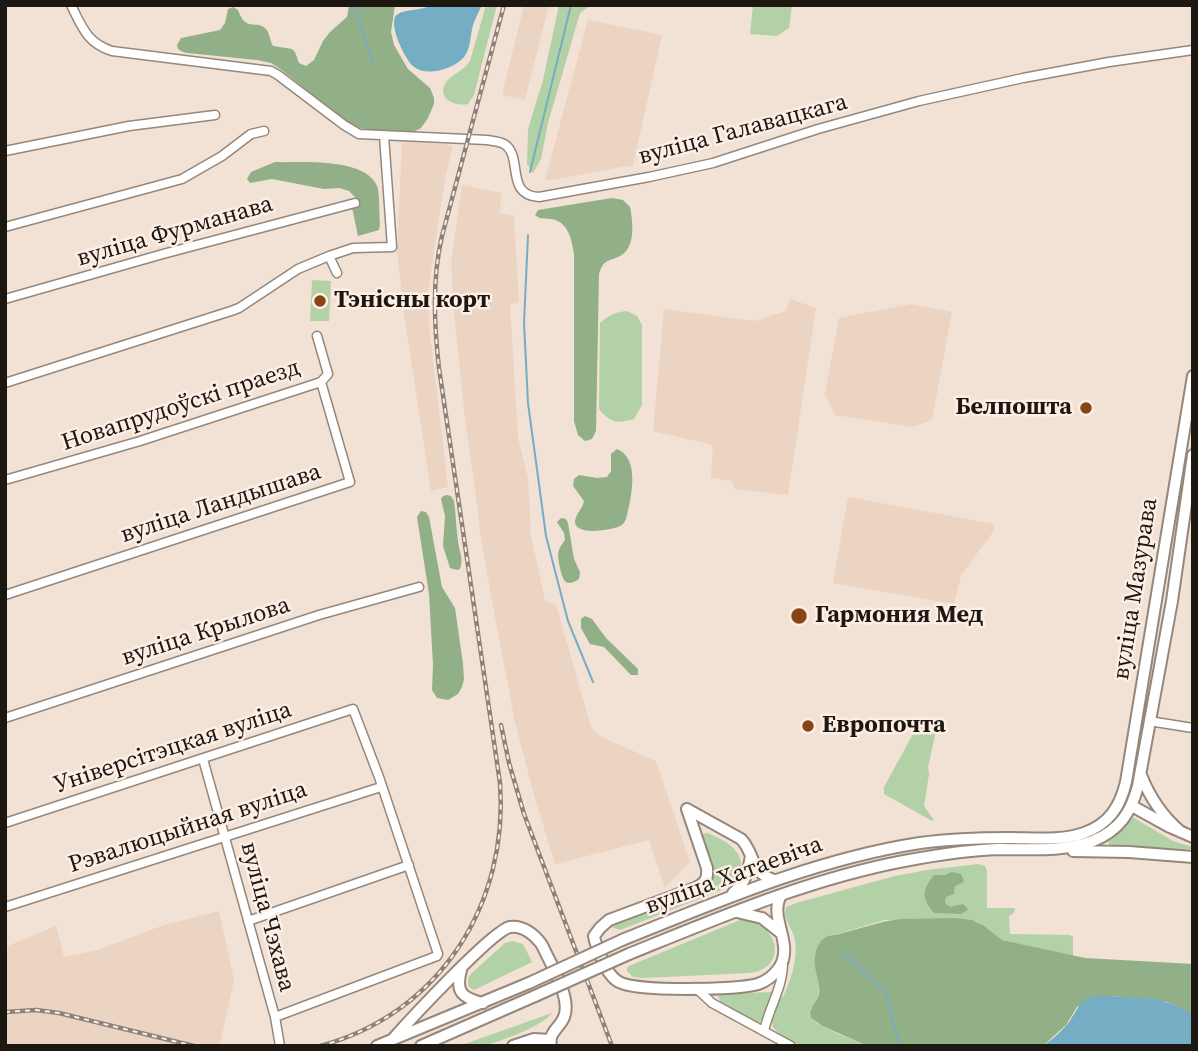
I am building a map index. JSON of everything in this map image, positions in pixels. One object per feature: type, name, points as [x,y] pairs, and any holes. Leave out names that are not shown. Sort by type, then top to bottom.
[{"type":"main road","name":"вуліца Мазурава","points":[[1117,808],[1126,782],[1193,376]]},
{"type":"main road","name":"вуліца Мазурава","points":[[1132,806],[1172,601],[1193,455]]},
{"type":"main road","points":[[1136,719],[1149,721]]},
{"type":"main road","points":[[1140,772],[1157,806],[1181,832]]},
{"type":"main road","points":[[1117,808],[1132,806],[1193,837]]},
{"type":"main road","name":"вуліца Хатаевіча","points":[[421,1046],[629,954],[781,895],[853,873],[949,853],[998,849],[1056,849],[1082,844],[1101,837],[1119,824],[1132,806]]},
{"type":"main road","name":"вуліца Хатаевіча","points":[[377,1046],[483,1003],[622,940],[774,880],[847,858],[920,843],[976,838],[1071,836],[1097,827],[1117,808]]},
{"type":"main road","points":[[774,880],[760,873],[741,839],[687,810],[707,868],[704,884],[609,920],[594,936],[594,941],[611,977],[629,987],[696,988],[758,984],[773,975],[783,961],[785,949],[777,911],[781,895]]},
{"type":"main road","points":[[1056,849],[1193,857]]},
{"type":"main road","points":[[728,898],[747,876],[751,856]]},
{"type":"main road","points":[[734,912],[762,918],[783,936]]},
{"type":"main road","points":[[392,1040],[462,967],[501,931],[510,927],[521,929],[537,938],[566,999],[564,1018],[552,1033],[551,1043],[534,1039],[513,1046]]},
{"type":"main road","points":[[462,967],[459,978],[461,992],[467,999],[483,1003]]},
{"type":"main road","points":[[440,1046],[454,1032]]},
{"type":"street","points":[[6,381],[227,313],[298,269],[329,256],[353,248],[392,247],[384,136],[359,134],[349,129],[271,71],[112,51],[101,47],[86,33],[71,5]]},
{"type":"street","name":"вуліца Галавацкага","points":[[384,136],[487,140],[502,143],[510,150],[521,189],[529,196],[539,197],[713,163],[818,129],[919,101],[1023,78],[1193,50]]},
{"type":"street","points":[[5,151],[129,126],[215,115]]},
{"type":"street","points":[[5,227],[182,179],[222,156],[251,134],[264,131]]},
{"type":"street","name":"вуліца Фурманава","points":[[5,299],[355,202]]},
{"type":"street","points":[[329,256],[337,274]]},
{"type":"street","name":"Новапрудоўскі праезд","points":[[5,480],[140,441],[321,382],[328,374],[317,336]]},
{"type":"street","name":"вуліца Ландышава","points":[[5,595],[350,482],[321,382]]},
{"type":"street","name":"вуліца Крылова","points":[[5,718],[319,615],[419,587]]},
{"type":"street","name":"Універсітэцкая вуліца","points":[[5,823],[353,709],[381,787]]},
{"type":"street","points":[[1149,721],[1193,728]]},
{"type":"street","name":"вуліца Чэхава","points":[[203,759],[275,1017],[280,1046]]},
{"type":"street","points":[[275,1017],[438,955],[381,787]]},
{"type":"street","name":"Рэвалюцыйная вуліца","points":[[5,906],[381,787]]},
{"type":"street","points":[[248,921],[409,865]]},
{"type":"street","points":[[764,1031],[782,981],[783,961]]},
{"type":"street","points":[[696,988],[712,1003],[791,1046]]},
{"type":"shaded area","points":[[524,5],[549,5],[525,100],[502,95]]},
{"type":"shaded area","points":[[588,20],[662,35],[633,165],[545,180]]},
{"type":"shaded area","points":[[402,143],[453,146],[445,179],[428,292],[429,325],[448,487],[431,491],[397,251]]},
{"type":"shaded area","points":[[462,185],[501,193],[500,213],[514,216],[519,303],[510,304],[518,438],[528,478],[531,536],[545,600],[556,605],[591,727],[599,736],[656,761],[690,862],[665,888],[649,840],[555,864],[535,799],[515,722],[495,617],[481,539],[465,419],[451,262]]},
{"type":"shaded area","points":[[790,299],[816,308],[788,495],[734,489],[732,481],[711,478],[713,445],[653,431],[664,309],[754,321],[786,311]]},
{"type":"shaded area","points":[[911,304],[952,312],[932,420],[912,427],[835,415],[825,394],[839,318]]},
{"type":"shaded area","points":[[848,497],[994,524],[993,532],[961,575],[954,604],[833,583]]},
{"type":"shaded area","points":[[219,911],[234,980],[220,1044],[226,1046],[5,1046],[5,947],[56,926],[64,957],[98,950],[164,925]]},
{"type":"green space","points":[[349,5],[395,5],[391,32],[394,45],[408,69],[430,88],[434,98],[428,118],[421,128],[415,131],[387,132],[359,128],[340,117],[271,63],[187,53],[177,47],[181,38],[220,30],[225,23],[228,9],[233,7],[244,21],[266,29],[273,46],[292,49],[299,63],[306,66],[314,60],[330,32],[347,17]]},
{"type":"green space","points":[[486,5],[497,5],[474,95],[468,104],[453,103],[446,98],[443,89],[470,61]]},
{"type":"green space","points":[[559,5],[591,5],[580,13],[548,123],[541,159],[533,173],[527,164],[528,129],[543,80]]},
{"type":"green space","points":[[753,5],[792,5],[789,28],[777,36],[750,34]]},
{"type":"green space","points":[[275,162],[315,162],[360,170],[370,177],[378,189],[379,230],[358,236],[352,207],[357,205],[356,198],[349,191],[272,179],[250,183],[247,179],[251,172]]},
{"type":"green space","points":[[612,198],[623,200],[630,207],[632,234],[625,252],[605,263],[599,274],[596,431],[592,439],[585,441],[578,435],[574,421],[572,243],[561,223],[535,215],[538,210]]},
{"type":"green space","name":"Тэнісны корт","points":[[312,280],[331,281],[329,321],[310,321]]},
{"type":"green space","points":[[627,311],[637,316],[642,325],[642,405],[634,419],[618,422],[611,420],[599,409],[600,323],[612,314]]},
{"type":"green space","points":[[617,449],[629,461],[632,470],[632,491],[626,519],[614,528],[594,531],[581,529],[575,522],[584,501],[573,486],[574,479],[579,475],[607,477],[611,471],[611,454]]},
{"type":"green space","points":[[447,495],[451,496],[455,506],[462,562],[457,570],[450,568],[443,546],[445,516],[441,499]]},
{"type":"green space","points":[[421,511],[426,512],[429,517],[442,587],[455,608],[463,664],[462,687],[458,694],[448,700],[437,698],[432,690],[429,594],[417,517]]},
{"type":"green space","points":[[561,518],[568,523],[574,559],[580,572],[579,579],[571,583],[564,580],[559,561],[559,550],[565,540],[557,522]]},
{"type":"green space","points":[[585,616],[592,619],[606,638],[638,669],[638,675],[631,675],[604,647],[590,644],[581,628],[581,619]]},
{"type":"green space","points":[[918,725],[937,727],[928,767],[924,806],[934,820],[932,821],[884,794],[884,787]]},
{"type":"green space","points":[[1129,817],[1193,849],[1118,850],[1110,847],[1110,837]]},
{"type":"green space","points":[[707,833],[727,843],[740,857],[739,873],[733,881],[722,890],[620,930],[611,927],[617,922],[707,886],[701,838],[702,834]]},
{"type":"green space","points":[[978,864],[985,866],[987,871],[987,908],[1015,908],[1014,913],[1009,916],[1010,934],[1070,935],[1073,937],[1073,956],[1002,940],[978,922],[963,919],[885,920],[830,936],[821,941],[815,955],[819,988],[817,999],[810,1010],[813,1020],[868,1046],[802,1046],[780,1035],[773,1027],[771,1016],[778,999],[783,997],[786,990],[796,955],[794,936],[785,916],[786,907],[895,876]]},
{"type":"green space","points":[[952,872],[961,874],[964,881],[955,886],[954,894],[946,897],[945,903],[950,907],[963,904],[968,909],[961,914],[934,913],[925,898],[927,885],[934,875]]},
{"type":"green space","points":[[901,919],[972,920],[1002,940],[1085,958],[1193,964],[1193,1014],[1167,1002],[1109,996],[1077,1007],[1066,1025],[1043,1046],[868,1046],[822,1026],[811,1018],[811,1010],[819,994],[815,961],[816,950],[821,941],[828,936]]},
{"type":"green space","points":[[740,920],[753,922],[771,936],[774,954],[770,963],[762,970],[749,973],[644,978],[633,977],[627,971],[629,966]]},
{"type":"green space","points":[[512,941],[523,944],[532,962],[474,990],[469,987],[471,974],[505,943]]},
{"type":"green space","points":[[774,992],[759,1022],[720,1001],[718,994]]},
{"type":"green space","points":[[552,1013],[532,1027],[502,1040],[484,1046],[459,1046]]},
{"type":"water","points":[[430,5],[482,5],[464,57],[447,68],[426,71],[414,67],[407,58],[396,36],[394,22],[401,12]]},
{"type":"water","points":[[1093,997],[1157,999],[1193,1014],[1193,1046],[1043,1046],[1063,1029],[1084,1001]]},
{"type":"waterway","points":[[355,5],[373,64]]},
{"type":"waterway","points":[[530,172],[571,5]]},
{"type":"waterway","points":[[528,235],[524,323],[528,403],[546,536],[568,621],[593,682]]},
{"type":"waterway","points":[[843,953],[885,992],[900,1046]]},
{"type":"railway","points":[[320,1046],[363,1030],[400,1008],[432,980],[458,948],[479,911],[493,870],[500,827],[500,783],[439,368],[435,302],[442,236],[504,5]]},
{"type":"railway","points":[[501,725],[524,814],[612,1046]]},
{"type":"railway","points":[[5,1012],[36,1010],[59,1013],[194,1046]]},
{"type":"place","name":"Тэнісны корт","points":[[320,301]]},
{"type":"place","name":"Белпошта","points":[[1086,408]]},
{"type":"place","name":"Гармония Мед","points":[[799,616]]},
{"type":"place","name":"Европочта","points":[[808,726]]}]
